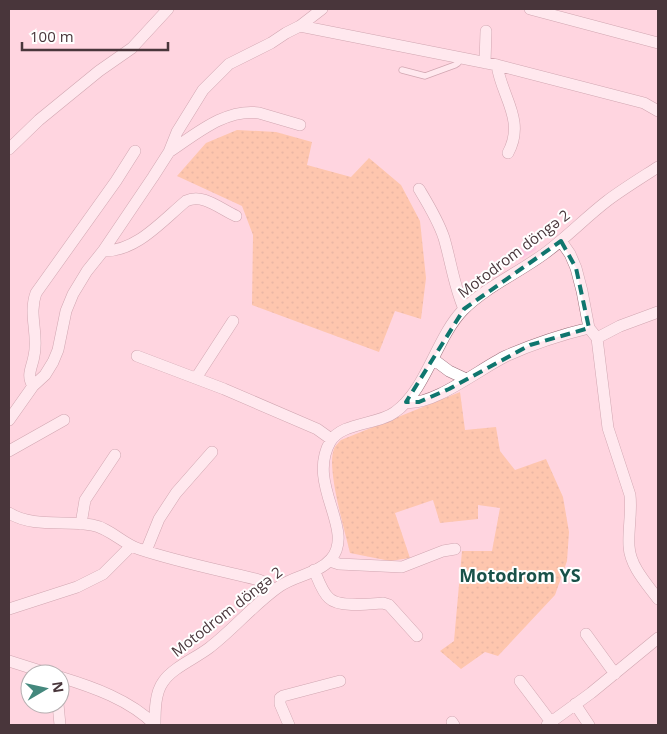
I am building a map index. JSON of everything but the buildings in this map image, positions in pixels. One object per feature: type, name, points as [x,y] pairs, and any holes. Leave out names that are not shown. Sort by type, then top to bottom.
[{"type":"street","points":[[9,149],[39,120],[99,71],[132,48],[168,9]]},
{"type":"street","points":[[9,420],[33,386],[45,375],[58,350],[66,312],[73,294],[169,152],[177,132],[203,90],[229,64],[300,26],[322,9]]},
{"type":"street","points":[[530,9],[658,43]]},
{"type":"street","points":[[300,26],[491,64],[644,103],[658,111]]},
{"type":"street","points":[[486,31],[491,64],[498,74],[511,108],[514,125],[513,142],[508,152]]},
{"type":"street","points":[[169,152],[230,115],[252,112],[300,125]]},
{"type":"street","points":[[33,386],[29,375],[36,347],[32,315],[36,293],[116,182],[135,151]]},
{"type":"street","name":"Motodrom döngə 2","points":[[331,439],[344,430],[395,412],[406,402],[433,359],[449,328],[464,309],[485,292],[561,241],[606,202],[658,168]]},
{"type":"street","points":[[419,189],[433,213],[443,236],[458,295],[464,309]]},
{"type":"street","points":[[103,251],[120,249],[142,238],[192,198],[201,198],[236,216]]},
{"type":"street","points":[[561,241],[570,254],[576,268],[593,333],[608,428],[630,495],[629,548],[634,565],[658,599]]},
{"type":"street","points":[[406,402],[419,402],[466,379],[504,357],[530,345],[566,334],[593,333],[620,326],[656,312],[658,325]]},
{"type":"street","points":[[196,378],[233,321]]},
{"type":"street","points":[[137,356],[196,378],[317,429],[331,439],[324,457],[322,477],[339,538],[337,548],[330,561],[339,564],[402,567],[442,551],[455,549]]},
{"type":"street","points":[[433,359],[466,379]]},
{"type":"street","points":[[9,451],[64,420]]},
{"type":"street","points":[[146,551],[160,519],[176,493],[212,452]]},
{"type":"street","points":[[81,524],[85,500],[116,455]]},
{"type":"street","points":[[9,513],[19,518],[36,522],[92,525],[103,529],[131,546],[259,580],[268,584],[274,590]]},
{"type":"street","points":[[9,609],[77,587],[104,574],[131,546]]},
{"type":"street","name":"Motodrom döngə 2","points":[[155,725],[158,692],[164,680],[226,635],[274,590],[290,580],[330,561]]},
{"type":"street","points":[[314,570],[329,599],[340,603],[383,603],[389,605],[417,636]]},
{"type":"street","points":[[586,634],[616,674]]},
{"type":"street","points":[[520,681],[549,724],[616,674],[658,638]]},
{"type":"street","points":[[70,680],[95,688],[128,705],[144,714],[155,725]]},
{"type":"street","points":[[290,725],[280,704],[280,698],[340,681]]},
{"type":"street","points":[[575,704],[589,725]]},
{"type":"lane","points":[[402,70],[425,76],[430,75],[455,65],[461,58]]},
{"type":"highlighted area","points":[[561,241],[576,268],[589,328],[530,345],[449,389],[419,402],[406,402],[464,309]]},
{"type":"shaded area","points":[[237,130],[276,132],[312,142],[307,165],[351,177],[369,158],[401,185],[420,221],[426,278],[421,319],[395,311],[379,352],[252,305],[253,235],[242,206],[177,176],[206,143]]},
{"type":"shaded area","points":[[460,392],[465,430],[496,427],[500,451],[515,470],[546,459],[563,497],[569,532],[567,561],[555,595],[498,656],[485,652],[461,669],[440,651],[454,641],[462,551],[492,551],[500,508],[478,505],[478,519],[440,523],[433,500],[395,513],[410,558],[390,561],[350,553],[332,470],[332,458],[335,448],[341,440]]},
{"type":"district","name":"Motodrom YS","points":[[520,576]]}]
